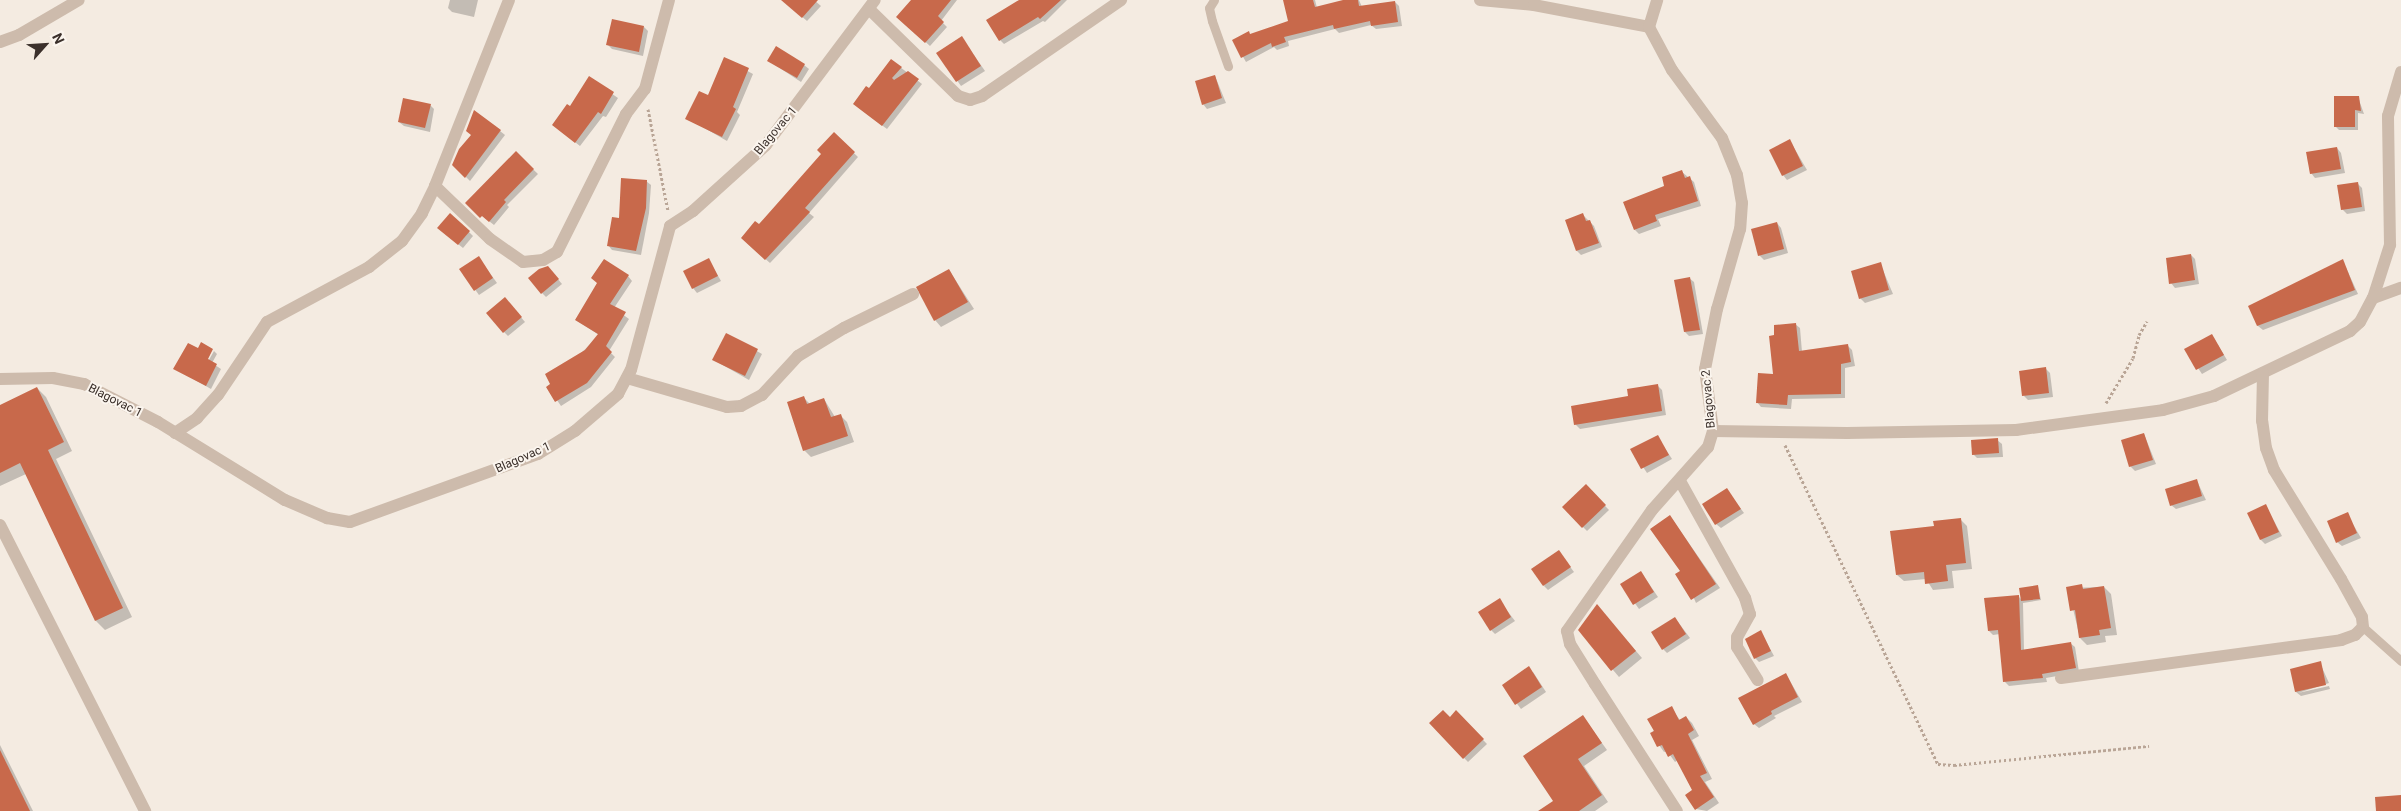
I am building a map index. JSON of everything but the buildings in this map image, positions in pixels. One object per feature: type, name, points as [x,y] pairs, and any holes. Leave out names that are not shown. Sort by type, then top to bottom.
[{"type":"street","points":[[0,42],[19,35],[79,0]]},
{"type":"street","points":[[175,433],[197,418],[218,395],[267,322],[303,300],[369,267],[402,241],[422,213],[436,186],[510,0]]},
{"type":"street","points":[[436,186],[454,206],[509,253],[523,262],[543,260],[557,252],[626,114],[645,89],[669,0]]},
{"type":"street","points":[[872,4],[958,96],[970,100],[982,96],[1121,0]]},
{"type":"street","points":[[1480,0],[1534,4],[1649,27],[1657,0]]},
{"type":"street","name":"Blagovac 1","points":[[0,379],[53,378],[84,384],[175,433],[285,500],[327,518],[350,522],[538,454],[603,410],[627,378],[659,278],[670,226],[693,211],[766,145],[872,4]]},
{"type":"street","name":"Blagovac 2","points":[[1649,27],[1672,70],[1722,138],[1737,175],[1742,203],[1740,229],[1717,309],[1705,369],[1712,431],[1708,447],[1680,481],[1652,510],[1567,631],[1570,644],[1594,684],[1677,811]]},
{"type":"street","points":[[1712,431],[1847,433],[2007,430],[2092,421],[2163,410],[2214,396],[2350,331],[2360,322],[2373,298],[2390,245],[2388,116],[2401,72]]},
{"type":"street","points":[[2373,298],[2401,288]]},
{"type":"street","points":[[627,378],[727,407],[741,406],[762,395],[798,356],[844,328],[913,294]]},
{"type":"street","points":[[2061,678],[2341,640],[2355,635],[2363,627],[2362,617],[2342,579],[2274,470],[2266,448],[2262,421],[2263,373]]},
{"type":"street","points":[[1680,481],[1745,598],[1750,614],[1736,637],[1737,647],[1758,680]]},
{"type":"street","points":[[0,525],[145,811]]},
{"type":"lane","points":[[1214,0],[1209,8],[1228,66]]},
{"type":"lane","points":[[2363,627],[2401,661]]},
{"type":"path","points":[[645,89],[670,226]]},
{"type":"path","points":[[2092,421],[2133,358],[2139,335],[2147,321]]},
{"type":"path","points":[[1778,431],[1938,764],[1954,765],[2149,746]]}]
